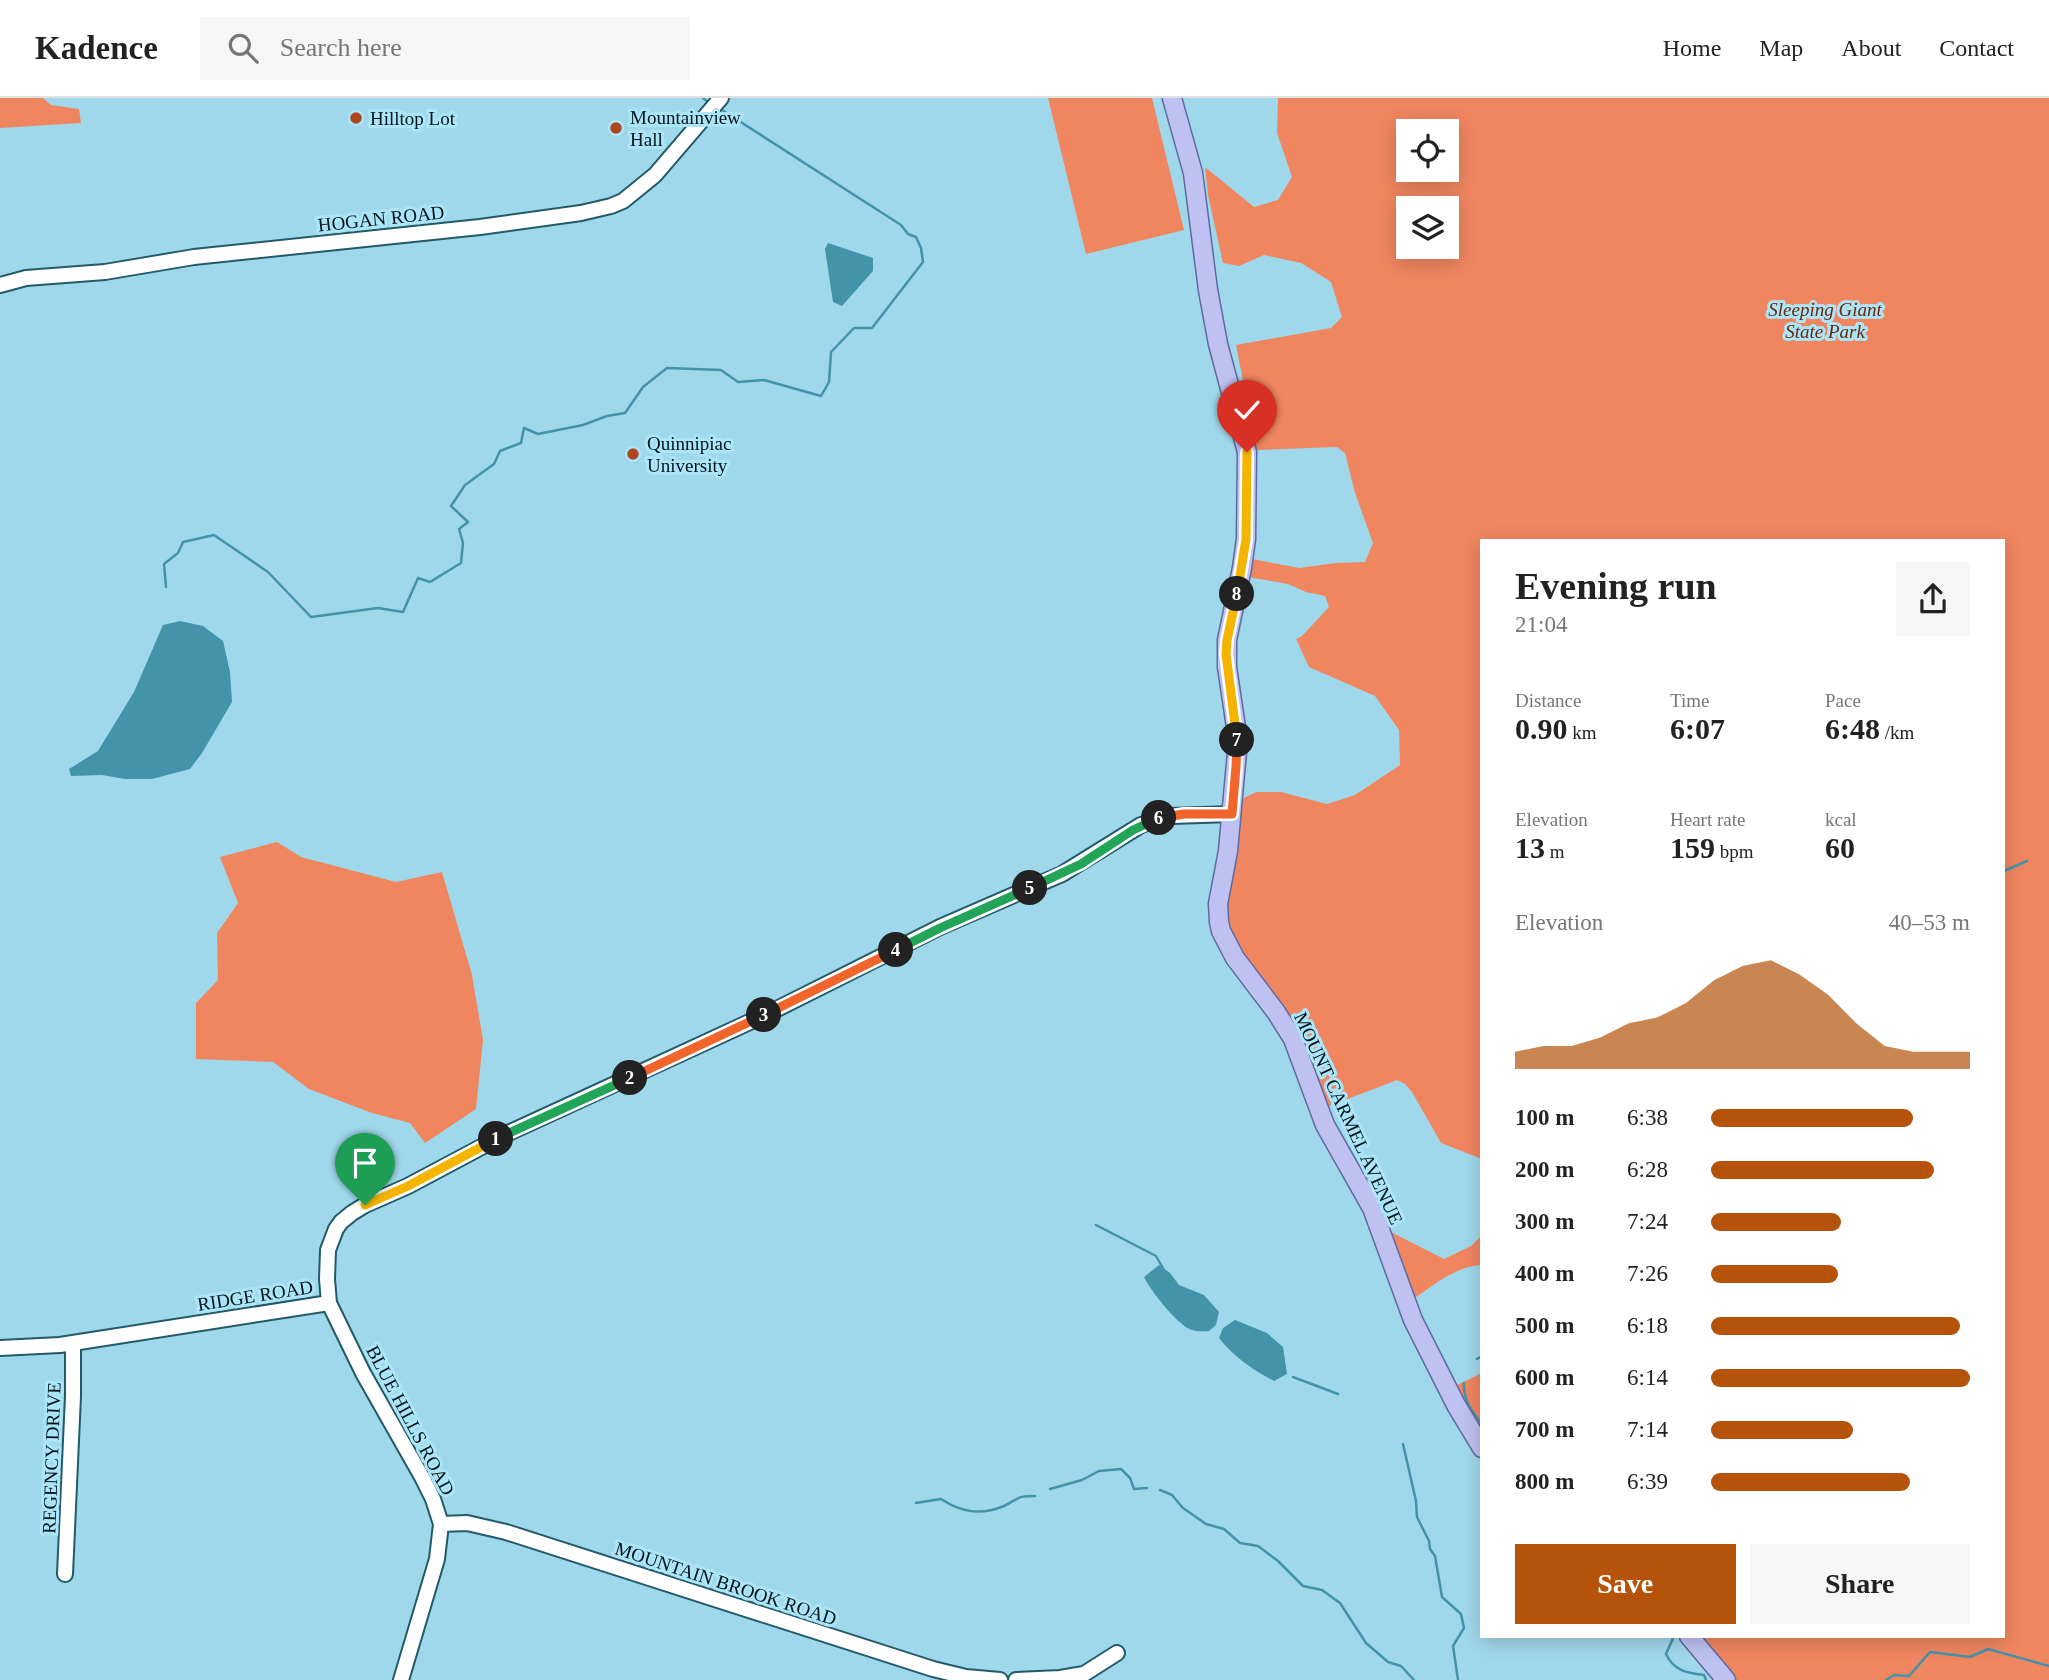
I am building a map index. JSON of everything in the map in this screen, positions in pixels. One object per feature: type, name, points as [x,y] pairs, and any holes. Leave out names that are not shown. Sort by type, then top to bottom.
[{"type":"main road","name":"MOUNT CARMEL AVENUE","points":[[1172,98],[1193,173],[1217,344],[1247,452],[1246,539],[1226,654],[1237,743],[1228,851],[1218,904],[1221,931],[1235,958],[1293,1039],[1325,1125],[1372,1208],[1413,1320],[1467,1426],[1480,1445]]},
{"type":"main road","points":[[1691,1638],[1726,1680]]},
{"type":"street","name":"HOGAN ROAD","points":[[0,285],[26,278],[105,272],[194,257],[481,227],[598,210],[623,201],[643,186],[721,98]]},
{"type":"street","name":"RIDGE ROAD","points":[[0,1348],[47,1347],[329,1303],[327,1279],[330,1242],[341,1222],[365,1205],[408,1186],[506,1134],[754,1020],[940,928],[1062,874],[1141,825],[1171,816],[1232,814]]},
{"type":"street","name":"BLUE HILLS ROAD","points":[[329,1303],[363,1373],[422,1477],[441,1524],[438,1559],[401,1680]]},
{"type":"street","name":"REGENCY DRIVE","points":[[65,1574],[73,1343]]},
{"type":"street","name":"MOUNTAIN BROOK ROAD","points":[[441,1524],[467,1523],[506,1532],[933,1669],[966,1677],[1000,1680]]},
{"type":"street","points":[[1016,1680],[1084,1674],[1117,1653]]},
{"type":"green space","points":[[0,98],[43,98],[51,105],[79,109],[81,123],[0,128]]},
{"type":"green space","points":[[1048,98],[1152,98],[1184,230],[1086,254]]},
{"type":"green space","name":"Sleeping Giant State Park","points":[[1278,98],[2049,98],[2049,1680],[1734,1680],[1699,1638],[2005,1638],[2005,539],[1480,539],[1480,1158],[1441,1143],[1412,1092],[1397,1080],[1324,1108],[1225,922],[1224,905],[1242,799],[1256,792],[1281,792],[1327,804],[1355,795],[1400,765],[1399,730],[1375,696],[1309,667],[1296,639],[1329,607],[1325,596],[1288,584],[1248,577],[1252,559],[1299,568],[1365,562],[1373,543],[1355,493],[1345,453],[1337,447],[1258,450],[1250,441],[1239,398],[1245,391],[1236,345],[1331,328],[1342,317],[1331,282],[1301,263],[1264,255],[1239,266],[1223,263],[1208,195],[1205,167],[1254,207],[1278,200],[1292,177],[1277,133]]},
{"type":"green space","points":[[277,842],[301,857],[396,882],[442,872],[472,975],[483,1040],[476,1109],[425,1143],[410,1123],[372,1113],[309,1089],[273,1062],[196,1059],[196,1003],[218,980],[217,933],[238,903],[220,857]]},
{"type":"green space","points":[[1389,1231],[1444,1259],[1471,1246],[1480,1237],[1480,1265],[1454,1272],[1413,1299]]},
{"type":"green space","points":[[1480,1374],[1480,1432],[1453,1387]]},
{"type":"water","points":[[828,243],[873,258],[873,271],[842,306],[833,302],[825,249]]},
{"type":"water","points":[[180,621],[203,626],[223,641],[230,672],[232,702],[202,753],[190,769],[152,779],[125,779],[102,775],[71,776],[69,769],[98,751],[134,692],[163,625]]},
{"type":"water","points":[[1159,1265],[1170,1273],[1179,1285],[1204,1295],[1219,1312],[1216,1325],[1209,1331],[1196,1331],[1186,1327],[1158,1299],[1144,1277]]},
{"type":"water","points":[[1235,1320],[1267,1333],[1283,1347],[1287,1374],[1274,1381],[1244,1362],[1225,1345],[1219,1338],[1223,1328]]},
{"type":"waterway","points":[[703,98],[708,102]]},
{"type":"waterway","points":[[166,587],[164,564],[178,553],[183,542],[214,535],[268,572],[311,617],[378,608],[403,612],[418,578],[430,582],[461,563],[463,543],[459,529],[468,522],[451,506],[465,485],[494,464],[500,451],[521,443],[524,428],[538,434],[625,413],[643,387],[667,368],[721,370],[738,382],[764,380],[821,396],[829,382],[831,352],[854,328],[872,328],[923,262],[921,248],[916,237],[908,234],[901,225],[722,110]]},
{"type":"waterway","points":[[2005,871],[2027,861]]},
{"type":"waterway","points":[[1096,1225],[1156,1256],[1164,1270]]},
{"type":"waterway","points":[[1293,1377],[1338,1394]]},
{"type":"waterway","points":[[1464,1383],[1467,1400],[1480,1421]]},
{"type":"waterway","points":[[1403,1444],[1417,1517],[1435,1556],[1442,1597],[1461,1614],[1464,1628],[1453,1646],[1458,1680]]},
{"type":"waterway","points":[[1050,1489],[1082,1480],[1099,1471],[1121,1469],[1130,1478],[1134,1489],[1147,1488]]},
{"type":"waterway","points":[[1160,1490],[1172,1495],[1183,1508],[1206,1524],[1224,1529],[1240,1543],[1258,1546],[1303,1586],[1322,1590],[1340,1603],[1366,1643],[1388,1662],[1401,1666],[1414,1680]]},
{"type":"waterway","points":[[916,1503],[941,1499],[963,1510],[979,1512],[1004,1506],[1020,1497],[1035,1496]]},
{"type":"waterway","points":[[1673,1638],[1666,1654],[1669,1660],[1682,1670],[1704,1675],[1706,1680]]},
{"type":"waterway","points":[[1886,1680],[1894,1675],[1909,1676],[1930,1652],[1970,1657],[1988,1649],[2049,1666]]},
{"type":"place","name":"Hilltop Lot","points":[[356,118]]},
{"type":"place","name":"Mountainview Hall","points":[[616,128]]},
{"type":"place","name":"Quinnipiac University","points":[[633,454]]},
{"type":"route","points":[[365,1205],[408,1186],[506,1134],[765,1015],[940,928],[1062,874],[1141,825],[1184,814],[1232,814],[1237,734],[1226,654],[1246,539],[1247,452]]}]
